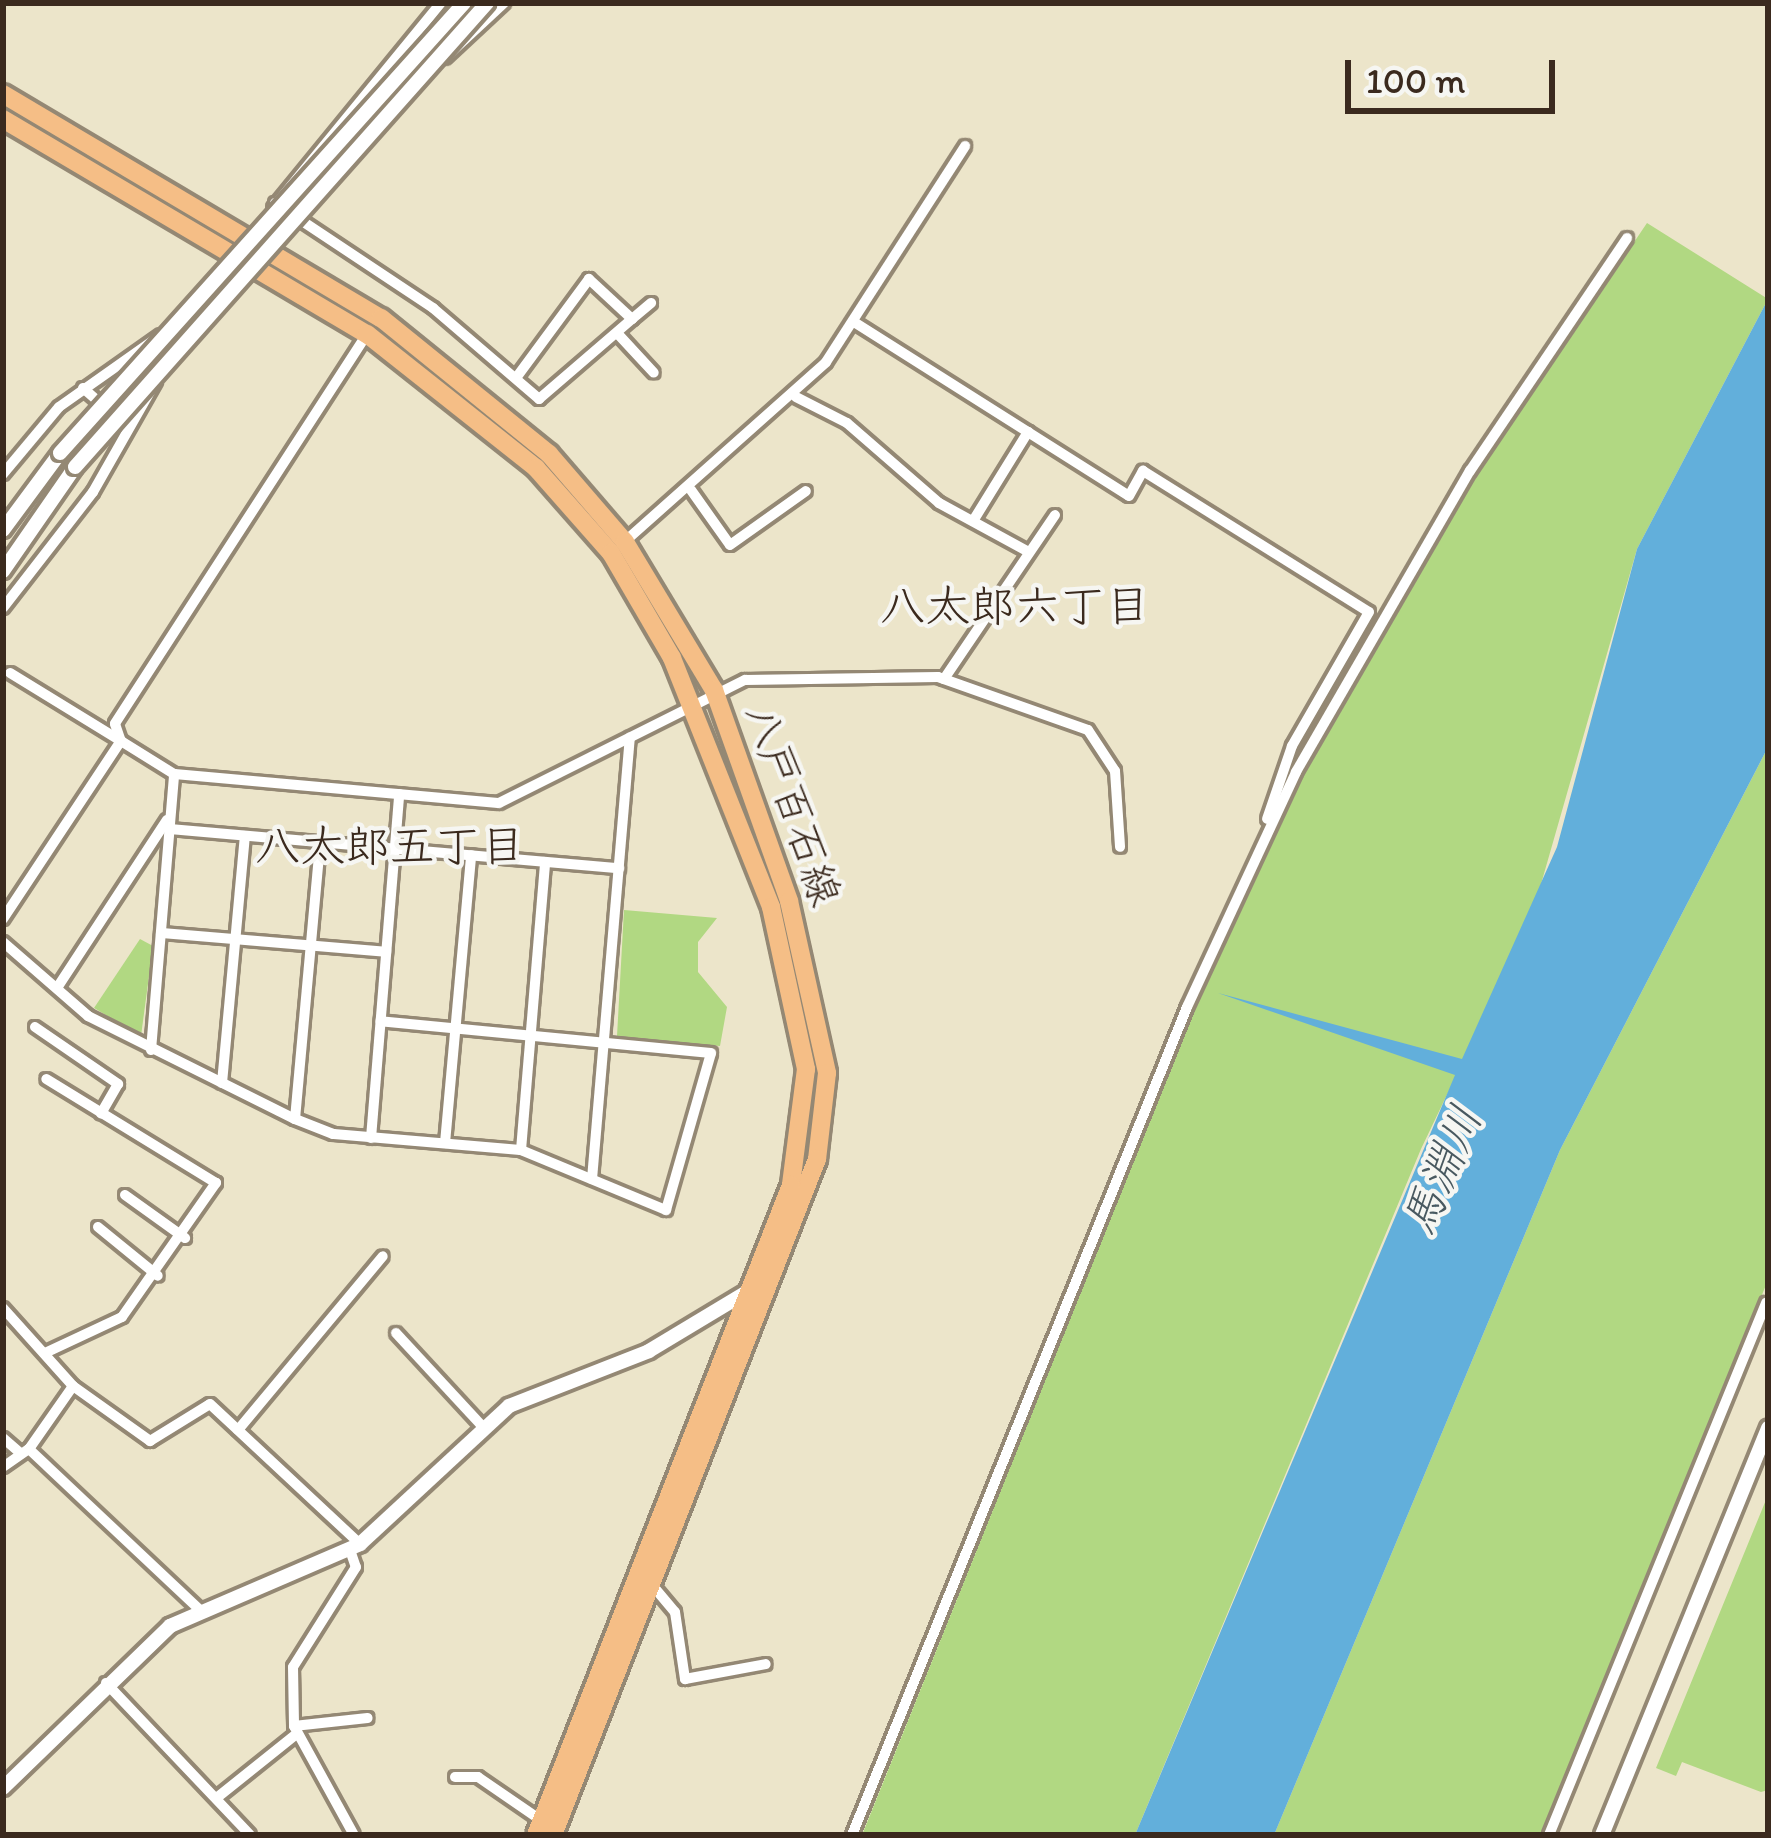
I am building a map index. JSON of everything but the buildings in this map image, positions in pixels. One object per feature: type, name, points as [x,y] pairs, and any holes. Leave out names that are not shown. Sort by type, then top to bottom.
[{"type":"main road","name":"八戸百石線","points":[[3,94],[257,244],[473,384],[618,548],[714,690],[811,973],[827,1072],[817,1159],[778,1280],[653,1586],[544,1830]]},
{"type":"main road","name":"八戸百石線","points":[[3,119],[367,334],[505,440],[618,548],[694,700],[771,907],[806,1069],[791,1185],[544,1830]]},
{"type":"street","points":[[257,244],[274,203],[441,3]]},
{"type":"street","points":[[3,530],[60,453],[464,3]]},
{"type":"street","points":[[3,571],[75,466],[487,3]]},
{"type":"street","points":[[3,608],[130,429],[200,308],[257,244],[295,220],[504,3]]},
{"type":"street","points":[[618,548],[796,397],[854,322],[964,146]]},
{"type":"street","points":[[274,203],[433,308],[539,399],[651,303]]},
{"type":"street","points":[[852,1835],[1264,840],[1379,620],[1627,238]]},
{"type":"street","points":[[516,378],[589,279],[632,319]]},
{"type":"street","points":[[3,474],[83,388],[200,308]]},
{"type":"street","points":[[854,322],[1129,496],[1143,471],[1369,613],[1292,746],[1264,840]]},
{"type":"street","points":[[617,332],[655,373]]},
{"type":"street","points":[[121,741],[115,724],[367,334]]},
{"type":"street","points":[[83,388],[130,429]]},
{"type":"street","points":[[796,397],[973,521],[1029,552]]},
{"type":"street","points":[[973,521],[1028,432]]},
{"type":"street","points":[[691,490],[730,545],[806,491]]},
{"type":"street","points":[[944,679],[1055,515]]},
{"type":"street","points":[[10,674],[174,774],[499,802],[714,690],[745,680],[944,679],[1088,730],[1115,771],[1120,847]]},
{"type":"street","points":[[592,1178],[630,737]]},
{"type":"street","points":[[3,919],[121,741]]},
{"type":"street","points":[[151,1050],[174,774]]},
{"type":"street","points":[[371,1138],[399,794]]},
{"type":"street","points":[[57,988],[170,815]]},
{"type":"street","points":[[169,829],[619,868]]},
{"type":"street","points":[[221,1082],[244,836]]},
{"type":"street","points":[[296,1119],[320,842]]},
{"type":"street","points":[[445,1143],[471,855]]},
{"type":"street","points":[[521,1150],[545,862]]},
{"type":"street","points":[[160,933],[386,952]]},
{"type":"street","points":[[3,942],[57,988],[151,1050],[296,1119],[371,1138],[521,1150],[666,1210],[711,1053],[381,1021]]},
{"type":"street","points":[[35,1028],[118,1084],[101,1114]]},
{"type":"street","points":[[45,1353],[99,1333],[158,1276],[216,1183],[46,1079]]},
{"type":"street","points":[[125,1195],[185,1238]]},
{"type":"street","points":[[98,1227],[158,1276]]},
{"type":"street","points":[[238,1430],[383,1256]]},
{"type":"street","points":[[3,1788],[106,1683],[199,1609],[355,1547],[483,1427],[550,1383],[649,1352],[755,1288],[778,1280]]},
{"type":"street","points":[[1549,1835],[1766,1303]]},
{"type":"street","points":[[3,1308],[74,1386],[150,1441],[198,1402],[238,1430],[355,1547],[356,1567],[293,1667],[294,1731],[354,1835]]},
{"type":"street","points":[[396,1333],[483,1427]]},
{"type":"street","points":[[3,1467],[24,1450],[74,1386]]},
{"type":"street","points":[[1602,1835],[1768,1428]]},
{"type":"street","points":[[3,1438],[24,1450],[199,1609]]},
{"type":"street","points":[[653,1586],[675,1612],[685,1679],[766,1664]]},
{"type":"street","points":[[106,1683],[219,1796],[250,1835]]},
{"type":"street","points":[[219,1796],[294,1731],[368,1718]]},
{"type":"street","points":[[455,1777],[478,1777],[544,1830]]},
{"type":"green space","points":[[1647,223],[1768,299],[1637,549],[1531,919],[1421,1149],[1135,1835],[862,1835],[1203,988],[1308,765],[1447,519]]},
{"type":"green space","points":[[1768,747],[1768,1280],[1542,1835],[1274,1835],[1560,1150]]},
{"type":"green space","points":[[624,910],[717,918],[698,942],[698,972],[727,1007],[720,1046],[617,1036]]},
{"type":"green space","points":[[140,939],[153,946],[141,1036],[94,1008]]},
{"type":"green space","points":[[1768,1495],[1768,1790],[1761,1792],[1682,1762],[1676,1776],[1656,1768]]},
{"type":"water","name":"馬淵川","points":[[1768,299],[1768,747],[1560,1150],[1274,1835],[1135,1835],[1455,1075],[1218,993],[1462,1059],[1557,847],[1637,549]]},
{"type":"district","name":"八太郎六丁目","points":[[1015,606]]},
{"type":"district","name":"八太郎五丁目","points":[[390,846]]}]
